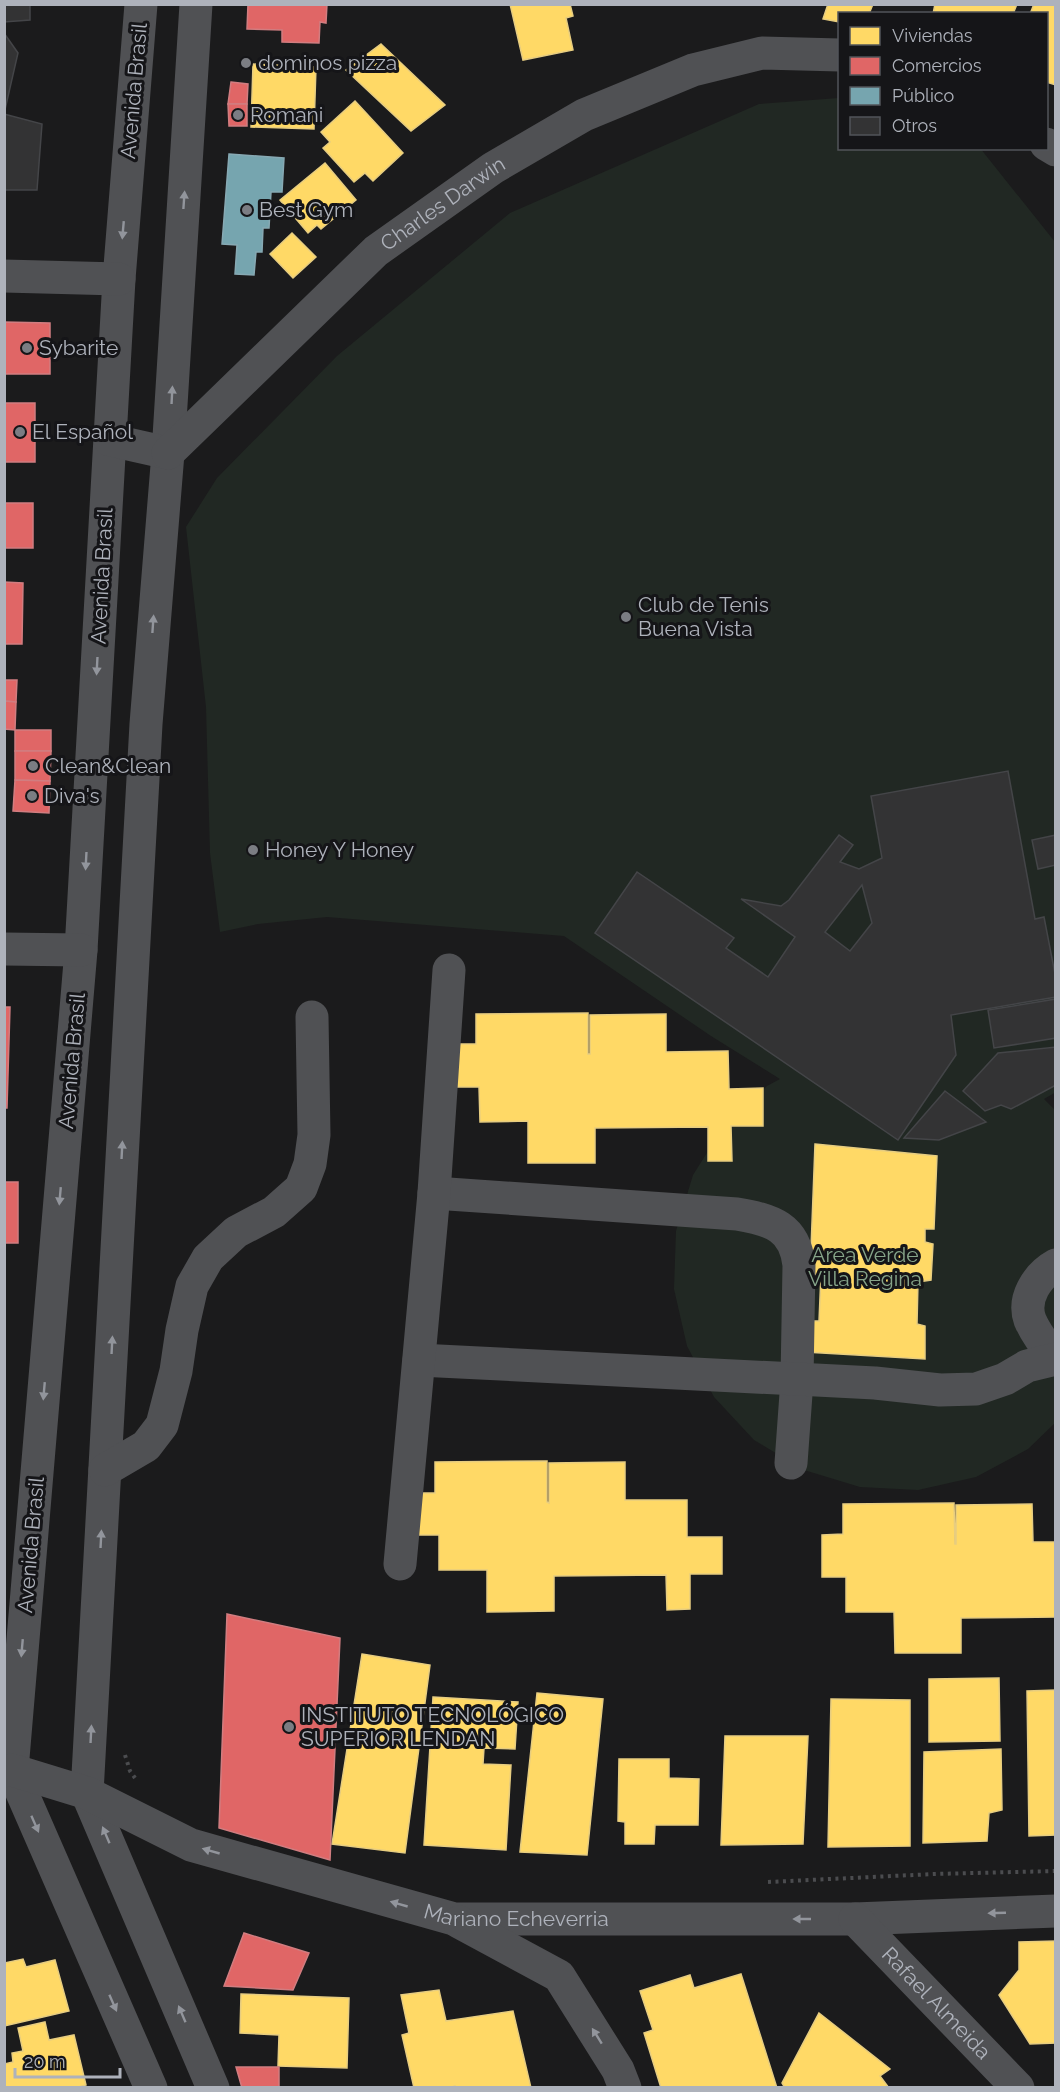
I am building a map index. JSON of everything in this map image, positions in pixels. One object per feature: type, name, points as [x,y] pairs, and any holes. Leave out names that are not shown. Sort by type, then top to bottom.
[{"type":"street","name":"Avenida Brasil","points":[[141,4],[118,279],[81,950],[8,1771],[151,2088]]},
{"type":"street","points":[[196,4],[168,453],[146,724],[87,1792],[213,2088]]},
{"type":"street","name":"Charles Darwin","points":[[168,453],[376,251],[493,168],[584,115],[693,70],[762,53],[838,55]]},
{"type":"street","points":[[4,276],[118,279]]},
{"type":"street","points":[[110,440],[168,453]]},
{"type":"street","points":[[4,949],[81,950]]},
{"type":"street","points":[[400,1564],[434,1193],[449,970]]},
{"type":"street","points":[[105,1470],[146,1446],[162,1425],[177,1371],[182,1330],[192,1286],[208,1258],[236,1232],[274,1212],[300,1188],[310,1164],[314,1135],[312,1017]]},
{"type":"street","points":[[434,1193],[737,1214],[758,1218],[790,1234],[798,1252],[799,1265],[797,1380],[791,1463]]},
{"type":"street","points":[[419,1360],[875,1383],[940,1390],[976,1389],[1005,1380],[1027,1366],[1056,1359],[1029,1318],[1029,1300],[1037,1280],[1056,1265]]},
{"type":"street","name":"Mariano Echeverria","points":[[8,1771],[87,1792],[191,1845],[454,1919],[855,1919],[1056,1911]]},
{"type":"street","points":[[454,1919],[559,1976],[618,2070],[625,2088]]},
{"type":"street","name":"Rafael Almeida","points":[[855,1919],[1018,2088]]},
{"type":"path","points":[[123,1746],[130,1770],[140,1785]]},
{"type":"path","points":[[768,1882],[1056,1871]]},
{"type":"green space","name":"Club de Tenis Buena Vista","points":[[838,98],[838,150],[982,150],[1055,242],[1056,1092],[1044,1099],[1056,1111],[1055,1423],[1028,1449],[976,1477],[918,1490],[860,1487],[804,1470],[754,1440],[714,1397],[687,1346],[674,1289],[676,1231],[693,1175],[724,1126],[767,1086],[780,1079],[711,1036],[564,936],[327,917],[258,924],[220,932],[210,853],[206,707],[186,527],[217,478],[337,356],[510,213],[759,104]]},
{"type":"building: Viviendas","points":[[510,4],[570,4],[573,16],[566,18],[573,50],[523,60]]},
{"type":"building: Viviendas","points":[[828,4],[873,4],[870,12],[838,12],[838,22],[823,19]]},
{"type":"building: Viviendas","points":[[935,4],[1017,4],[1014,12],[933,12]]},
{"type":"building: Viviendas","points":[[1034,4],[1056,4],[1056,85],[1048,83],[1048,12],[1031,12]]},
{"type":"building: Viviendas","points":[[381,44],[445,105],[411,131],[346,70]]},
{"type":"building: Viviendas","points":[[253,64],[316,67],[314,129],[251,127]]},
{"type":"building: Viviendas","points":[[355,101],[403,153],[373,181],[365,173],[354,182],[323,148],[330,142],[321,132]]},
{"type":"building: Viviendas","points":[[325,163],[356,200],[321,229],[317,225],[308,233],[280,200]]},
{"type":"building: Viviendas","points":[[292,233],[316,257],[293,278],[270,254]]},
{"type":"building: Viviendas","points":[[588,1013],[588,1054],[590,1054],[590,1015],[666,1014],[666,1052],[728,1051],[729,1089],[763,1088],[763,1126],[731,1126],[732,1161],[708,1161],[708,1127],[595,1128],[595,1163],[528,1163],[528,1121],[480,1122],[479,1087],[456,1087],[456,1044],[476,1044],[476,1014]]},
{"type":"building: Viviendas","points":[[815,1144],[937,1156],[934,1229],[925,1229],[925,1242],[933,1244],[931,1280],[918,1282],[917,1324],[925,1326],[925,1359],[805,1352],[807,1321],[819,1321],[821,1274],[810,1275]]},
{"type":"building: Viviendas","points":[[547,1461],[547,1502],[549,1503],[549,1463],[625,1462],[625,1500],[687,1500],[687,1537],[722,1537],[722,1574],[690,1574],[690,1609],[667,1610],[666,1575],[554,1576],[554,1611],[487,1612],[487,1570],[439,1570],[439,1535],[415,1535],[414,1493],[435,1493],[435,1462]]},
{"type":"building: Viviendas","points":[[954,1503],[955,1544],[956,1505],[1032,1504],[1033,1542],[1056,1542],[1056,1617],[961,1618],[961,1653],[895,1653],[894,1612],[846,1612],[846,1577],[822,1577],[822,1535],[843,1534],[843,1504]]},
{"type":"building: Viviendas","points":[[362,1654],[430,1665],[405,1853],[332,1844]]},
{"type":"building: Viviendas","points":[[999,1678],[1000,1741],[929,1742],[929,1679]]},
{"type":"building: Viviendas","points":[[1056,1690],[1056,1835],[1029,1836],[1027,1691]]},
{"type":"building: Viviendas","points":[[537,1693],[603,1699],[587,1855],[520,1852]]},
{"type":"building: Viviendas","points":[[433,1697],[518,1702],[515,1749],[484,1748],[483,1764],[511,1765],[506,1850],[424,1845]]},
{"type":"building: Viviendas","points":[[831,1699],[910,1700],[910,1846],[828,1847]]},
{"type":"building: Viviendas","points":[[725,1736],[808,1736],[803,1844],[721,1845]]},
{"type":"building: Viviendas","points":[[1001,1749],[1002,1810],[989,1813],[987,1841],[923,1843],[924,1752]]},
{"type":"building: Viviendas","points":[[619,1759],[669,1759],[669,1778],[699,1779],[698,1825],[655,1825],[654,1844],[625,1844],[625,1822],[618,1821]]},
{"type":"building: Viviendas","points":[[1056,1941],[1056,2043],[1030,2044],[999,1995],[1019,1970],[1019,1942]]},
{"type":"building: Viviendas","points":[[23,1959],[26,1967],[55,1960],[69,2011],[4,2026],[4,1963]]},
{"type":"building: Viviendas","points":[[741,1974],[777,2088],[661,2088],[644,2033],[653,2030],[640,1991],[690,1975],[694,1988]]},
{"type":"building: Viviendas","points":[[439,1990],[446,2021],[513,2011],[531,2088],[456,2088],[455,2086],[414,2088],[402,2035],[409,2033],[401,1995]]},
{"type":"building: Viviendas","points":[[241,1994],[349,1998],[347,2068],[278,2066],[279,2035],[240,2033]]},
{"type":"building: Viviendas","points":[[819,2013],[890,2069],[880,2076],[889,2088],[785,2088],[782,2083]]},
{"type":"building: Viviendas","points":[[45,2022],[49,2040],[74,2035],[86,2085],[75,2088],[4,2088],[4,2064],[13,2062],[12,2053],[23,2051],[18,2028]]},
{"type":"building: Comercios","points":[[248,4],[327,4],[326,23],[320,22],[319,43],[282,42],[282,30],[247,29]]},
{"type":"building: Comercios","points":[[231,82],[248,84],[247,104],[228,104]]},
{"type":"building: Comercios","name":"Romani","points":[[228,104],[247,104],[247,126],[229,126]]},
{"type":"building: Comercios","name":"Sybarite","points":[[4,322],[50,323],[50,374],[4,374]]},
{"type":"building: Comercios","name":"El Español","points":[[4,403],[35,403],[35,462],[4,462]]},
{"type":"building: Comercios","points":[[4,503],[33,503],[33,548],[4,548]]},
{"type":"building: Comercios","points":[[4,582],[23,583],[22,644],[4,644]]},
{"type":"building: Comercios","points":[[4,680],[17,680],[16,702],[4,701]]},
{"type":"building: Comercios","points":[[4,701],[16,702],[15,730],[4,729]]},
{"type":"building: Comercios","points":[[15,730],[51,730],[51,751],[15,751]]},
{"type":"building: Comercios","name":"Clean&Clean","points":[[15,751],[51,751],[50,781],[15,780]]},
{"type":"building: Comercios","name":"Diva's","points":[[15,780],[50,781],[49,813],[13,811]]},
{"type":"building: Comercios","points":[[4,1007],[10,1007],[7,1108],[4,1108]]},
{"type":"building: Comercios","points":[[4,1182],[18,1182],[18,1243],[4,1243]]},
{"type":"building: Comercios","points":[[227,1614],[340,1638],[330,1860],[219,1828]]},
{"type":"building: Comercios","points":[[244,1933],[309,1953],[293,1990],[224,1986]]},
{"type":"building: Comercios","points":[[236,2067],[279,2067],[279,2088],[242,2088]]},
{"type":"building: Público","name":"Best Gym","points":[[229,154],[284,158],[282,192],[271,192],[269,228],[263,228],[262,252],[256,252],[254,275],[235,274],[237,245],[222,244]]},
{"type":"building: Otros","points":[[4,4],[30,4],[30,20],[4,22]]},
{"type":"building: Otros","points":[[4,33],[18,53],[4,114]]},
{"type":"building: Otros","points":[[4,114],[42,124],[37,190],[4,190]]},
{"type":"building: Otros","points":[[1008,771],[1035,919],[1044,917],[1056,979],[1056,997],[951,1015],[956,1055],[898,1140],[595,933],[637,872],[734,938],[726,948],[768,977],[795,937],[741,899],[781,906],[789,900],[839,835],[853,845],[840,862],[859,869],[882,858],[871,796]],"holes":[[[862,885],[872,923],[850,951],[825,932]]]},
{"type":"building: Otros","points":[[1056,835],[1056,865],[1038,869],[1032,840]]},
{"type":"building: Otros","points":[[1056,999],[1056,1038],[994,1048],[988,1010]]},
{"type":"building: Otros","points":[[1056,1047],[1056,1085],[1011,1109],[1001,1105],[985,1111],[963,1091],[998,1053]]},
{"type":"building: Otros","points":[[945,1091],[986,1122],[939,1140],[904,1138]]},
{"type":"place","name":"dominos pizza","points":[[246,63]]},
{"type":"place","name":"Romani","points":[[238,115]]},
{"type":"place","name":"Best Gym","points":[[247,210]]},
{"type":"place","name":"Sybarite","points":[[27,348]]},
{"type":"place","name":"El Español","points":[[20,432]]},
{"type":"place","name":"Club de Tenis Buena Vista","points":[[626,617]]},
{"type":"place","name":"Clean&Clean","points":[[33,766]]},
{"type":"place","name":"Diva's","points":[[32,796]]},
{"type":"place","name":"Honey Y Honey","points":[[253,850]]},
{"type":"place","name":"INSTITUTO TECNOLÓGICO SUPERIOR LENDAN","points":[[289,1727]]},
{"type":"park label","name":"Area Verde Villa Regina","points":[[865,1267]]}]
